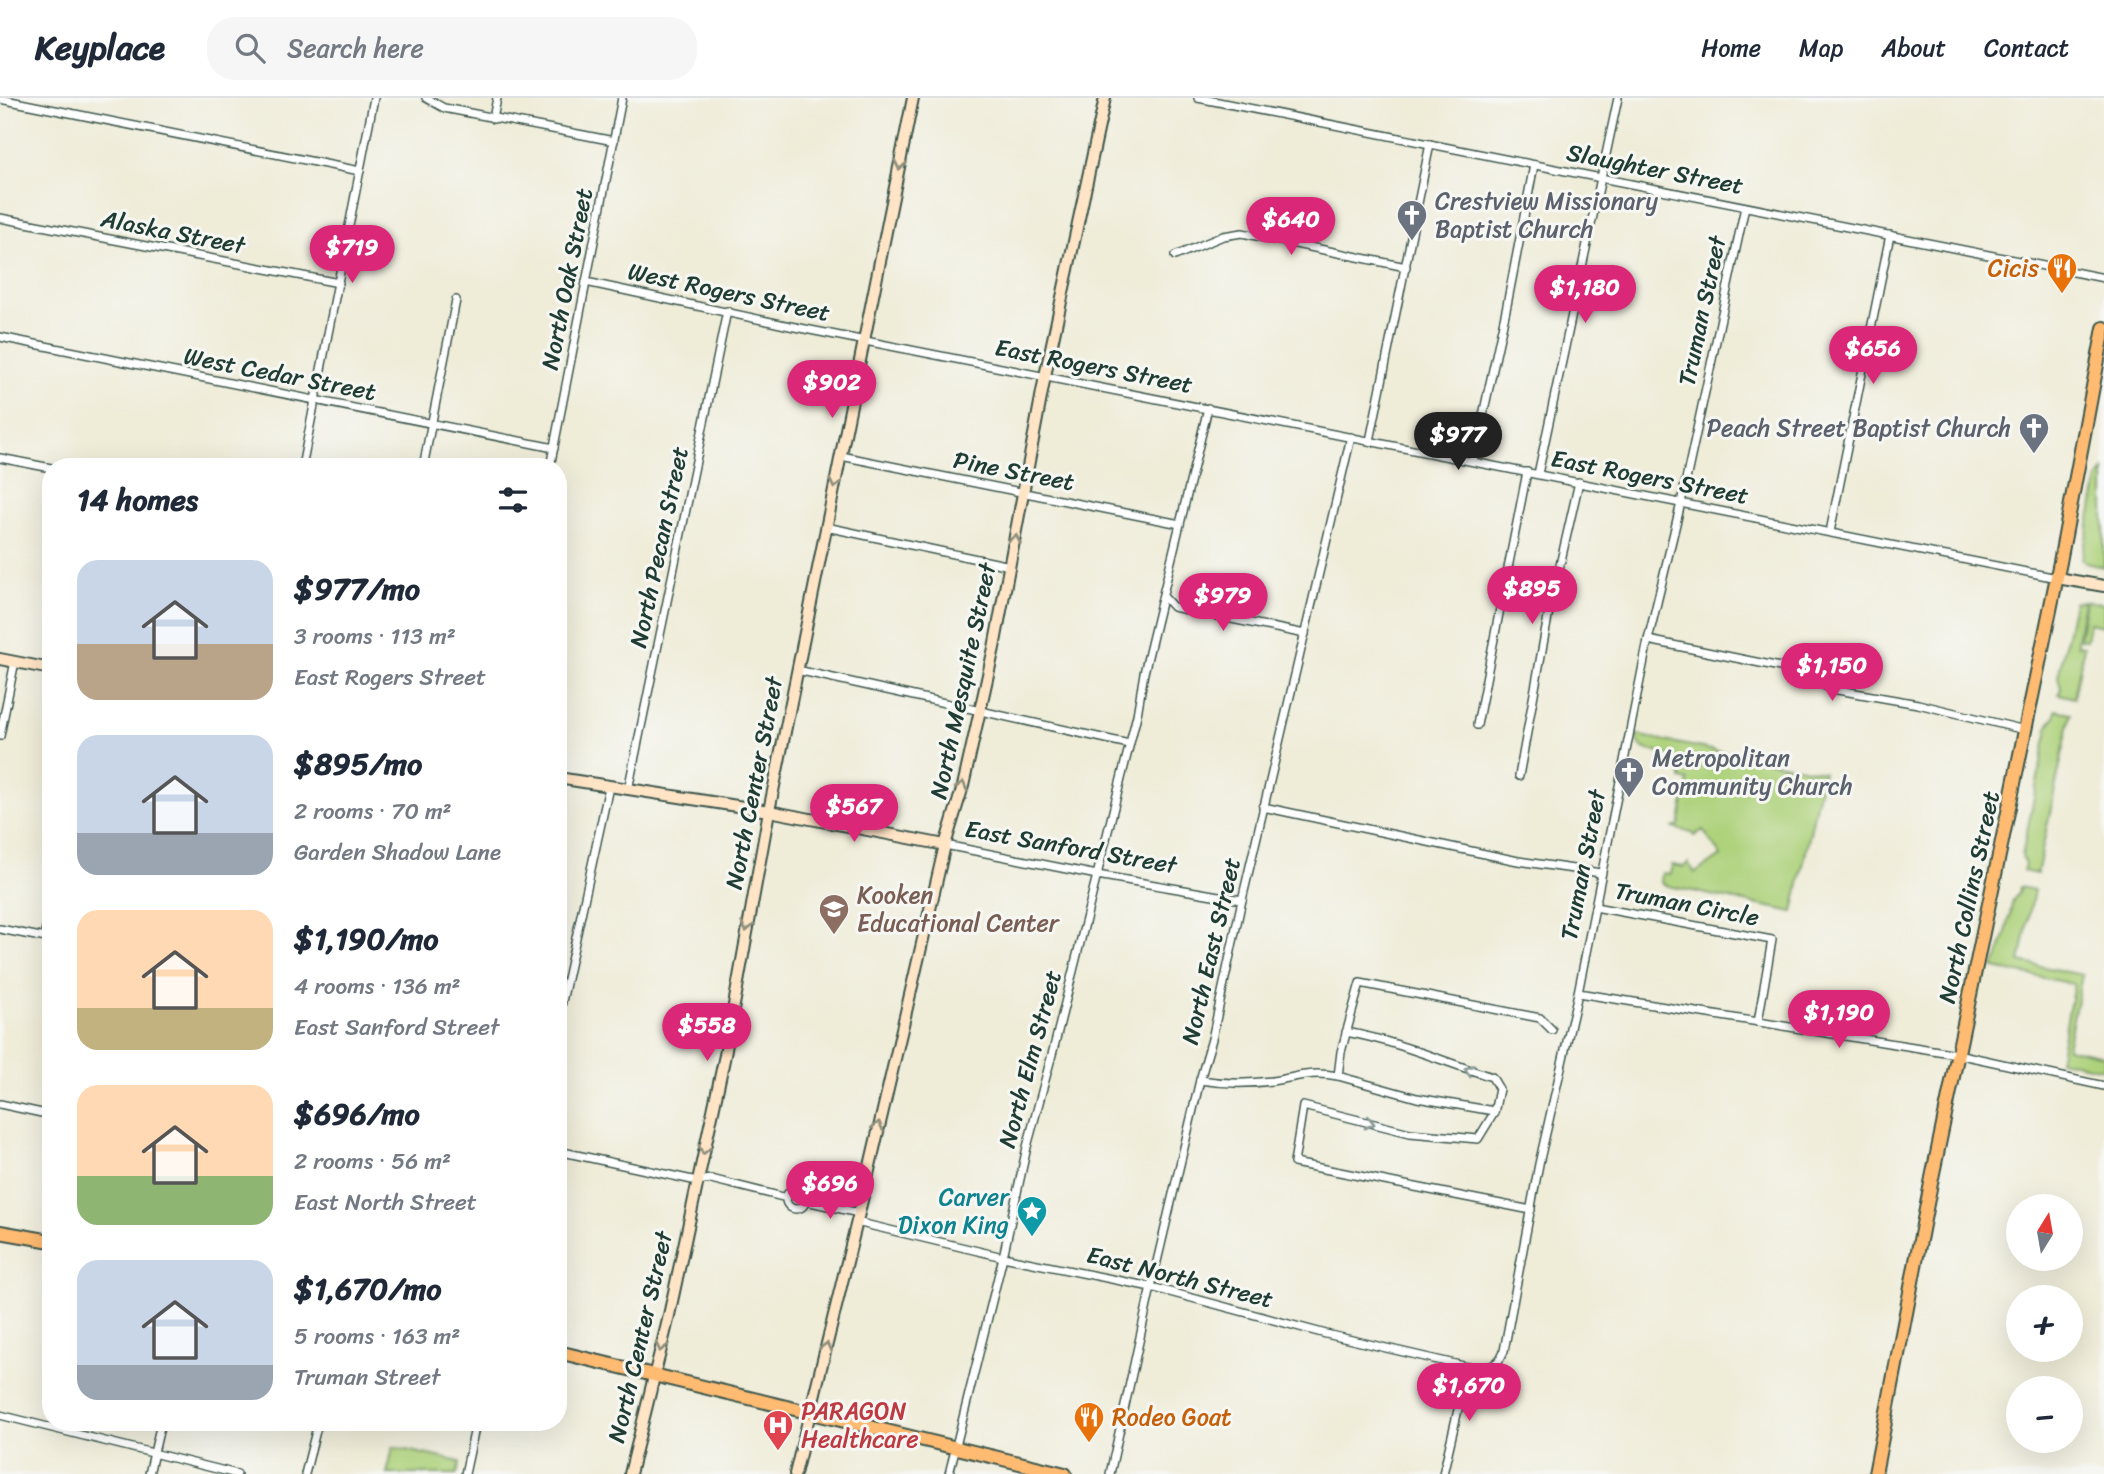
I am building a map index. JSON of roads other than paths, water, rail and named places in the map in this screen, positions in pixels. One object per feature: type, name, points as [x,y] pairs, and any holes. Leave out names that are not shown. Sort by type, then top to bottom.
[{"type":"main road","name":"North Center Street","points":[[630,1474],[655,1375],[725,1055],[769,811],[913,98]]},
{"type":"main road","name":"North Mesquite Street","points":[[795,1474],[945,845],[963,786],[994,648],[1045,376],[1105,98]]},
{"type":"main road","name":"North Collins Street","points":[[1875,1474],[1957,1055],[2057,578],[2104,328]]},
{"type":"main road","points":[[2057,578],[2104,586]]},
{"type":"main road","points":[[0,659],[42,667]]},
{"type":"main road","name":"East Sanford Street","points":[[567,780],[769,811],[945,845]]},
{"type":"main road","points":[[0,1232],[42,1239]]},
{"type":"main road","points":[[567,1354],[1065,1474]]},
{"type":"street","points":[[304,458],[374,98]]},
{"type":"street","points":[[426,98],[444,108],[614,141]]},
{"type":"street","points":[[494,119],[497,98]]},
{"type":"street","name":"North Oak Street","points":[[552,458],[622,98]]},
{"type":"street","name":"Slaughter Street","points":[[1198,98],[2104,278]]},
{"type":"street","points":[[1244,107],[1246,98]]},
{"type":"street","points":[[1538,474],[1618,98]]},
{"type":"street","points":[[0,99],[360,171]]},
{"type":"street","points":[[1370,440],[1430,144]]},
{"type":"street","points":[[1473,461],[1534,165]]},
{"type":"street","name":"Truman Street","points":[[1495,1366],[1504,1351],[1648,640],[1681,503],[1745,206]]},
{"type":"street","name":"Alaska Street","points":[[0,218],[339,283]]},
{"type":"street","points":[[1175,256],[1223,236],[1242,233],[1406,267]]},
{"type":"street","points":[[1830,532],[1890,235]]},
{"type":"street","name":"West Rogers Street","points":[[586,282],[864,340]]},
{"type":"street","points":[[426,458],[456,300]]},
{"type":"street","name":"North Pecan Street","points":[[628,790],[727,311]]},
{"type":"street","name":"West Cedar Street","points":[[0,337],[554,448]]},
{"type":"street","name":"East Rogers Street","points":[[864,340],[2057,578]]},
{"type":"street","name":"North Elm Street","points":[[949,1474],[1003,1257],[1027,1147],[1129,744],[1208,408]]},
{"type":"street","name":"North East Street","points":[[1111,1474],[1150,1287],[1212,1039],[1241,900],[1351,437]]},
{"type":"street","name":"Pine Street","points":[[841,456],[1180,524]]},
{"type":"street","points":[[0,458],[42,466]]},
{"type":"street","points":[[1477,725],[1527,472]]},
{"type":"street","points":[[1520,776],[1548,617],[1579,482]]},
{"type":"street","points":[[826,527],[1010,566]]},
{"type":"street","points":[[1163,596],[1173,607],[1304,634]]},
{"type":"street","points":[[1648,640],[1786,668],[1832,689],[1918,704],[2025,730]]},
{"type":"street","points":[[0,736],[15,661]]},
{"type":"street","points":[[797,670],[1129,744]]},
{"type":"street","points":[[567,979],[609,787]]},
{"type":"street","points":[[1264,807],[1518,861],[1601,873]]},
{"type":"street","name":"East Sanford Street","points":[[945,845],[1241,900]]},
{"type":"street","name":"Truman Circle","points":[[1595,907],[1772,940],[1758,1023]]},
{"type":"street","points":[[0,929],[42,937]]},
{"type":"street","points":[[1338,1076],[1346,1032],[1360,983],[1540,1018],[1552,1030]]},
{"type":"street","points":[[1578,993],[1957,1055],[2104,1086]]},
{"type":"street","points":[[1346,1032],[1404,1046],[1434,1059],[1492,1077],[1499,1089],[1494,1111],[1478,1139],[1410,1133],[1303,1106],[1294,1163],[1531,1210]]},
{"type":"street","points":[[1200,1080],[1223,1084],[1270,1081],[1317,1072],[1417,1098],[1494,1111]]},
{"type":"street","points":[[0,1104],[42,1113]]},
{"type":"street","points":[[567,1152],[697,1181],[711,1179],[787,1198]]},
{"type":"street","points":[[797,1190],[804,1193],[806,1201],[802,1208],[796,1209],[788,1205],[787,1198],[791,1191],[797,1190]]},
{"type":"street","name":"East North Street","points":[[806,1201],[858,1218],[1003,1257],[1150,1287],[1326,1334],[1468,1367],[1484,1369],[1495,1366]]},
{"type":"street","points":[[1443,1474],[1468,1367]]},
{"type":"street","points":[[0,1415],[42,1426]]},
{"type":"street","points":[[61,1431],[237,1474]]},
{"type":"street","points":[[149,1474],[159,1431]]},
{"type":"street","points":[[305,1474],[316,1431]]},
{"type":"street","points":[[464,1474],[474,1431]]},
{"type":"place","name":"Crestview Missionary Baptist Church","points":[[1412,242]]},
{"type":"place","name":"Cicis","points":[[2062,295]]},
{"type":"place","name":"Peach Street Baptist Church","points":[[2034,455]]},
{"type":"place","name":"Metropolitan Community Church","points":[[1629,799]]},
{"type":"place","name":"Kooken Educational Center","points":[[834,936]]},
{"type":"place","name":"Carver Dixon King","points":[[1032,1238]]},
{"type":"place","name":"Rodeo Goat","points":[[1089,1444]]},
{"type":"place","name":"PARAGON Healthcare","points":[[778,1452]]}]
